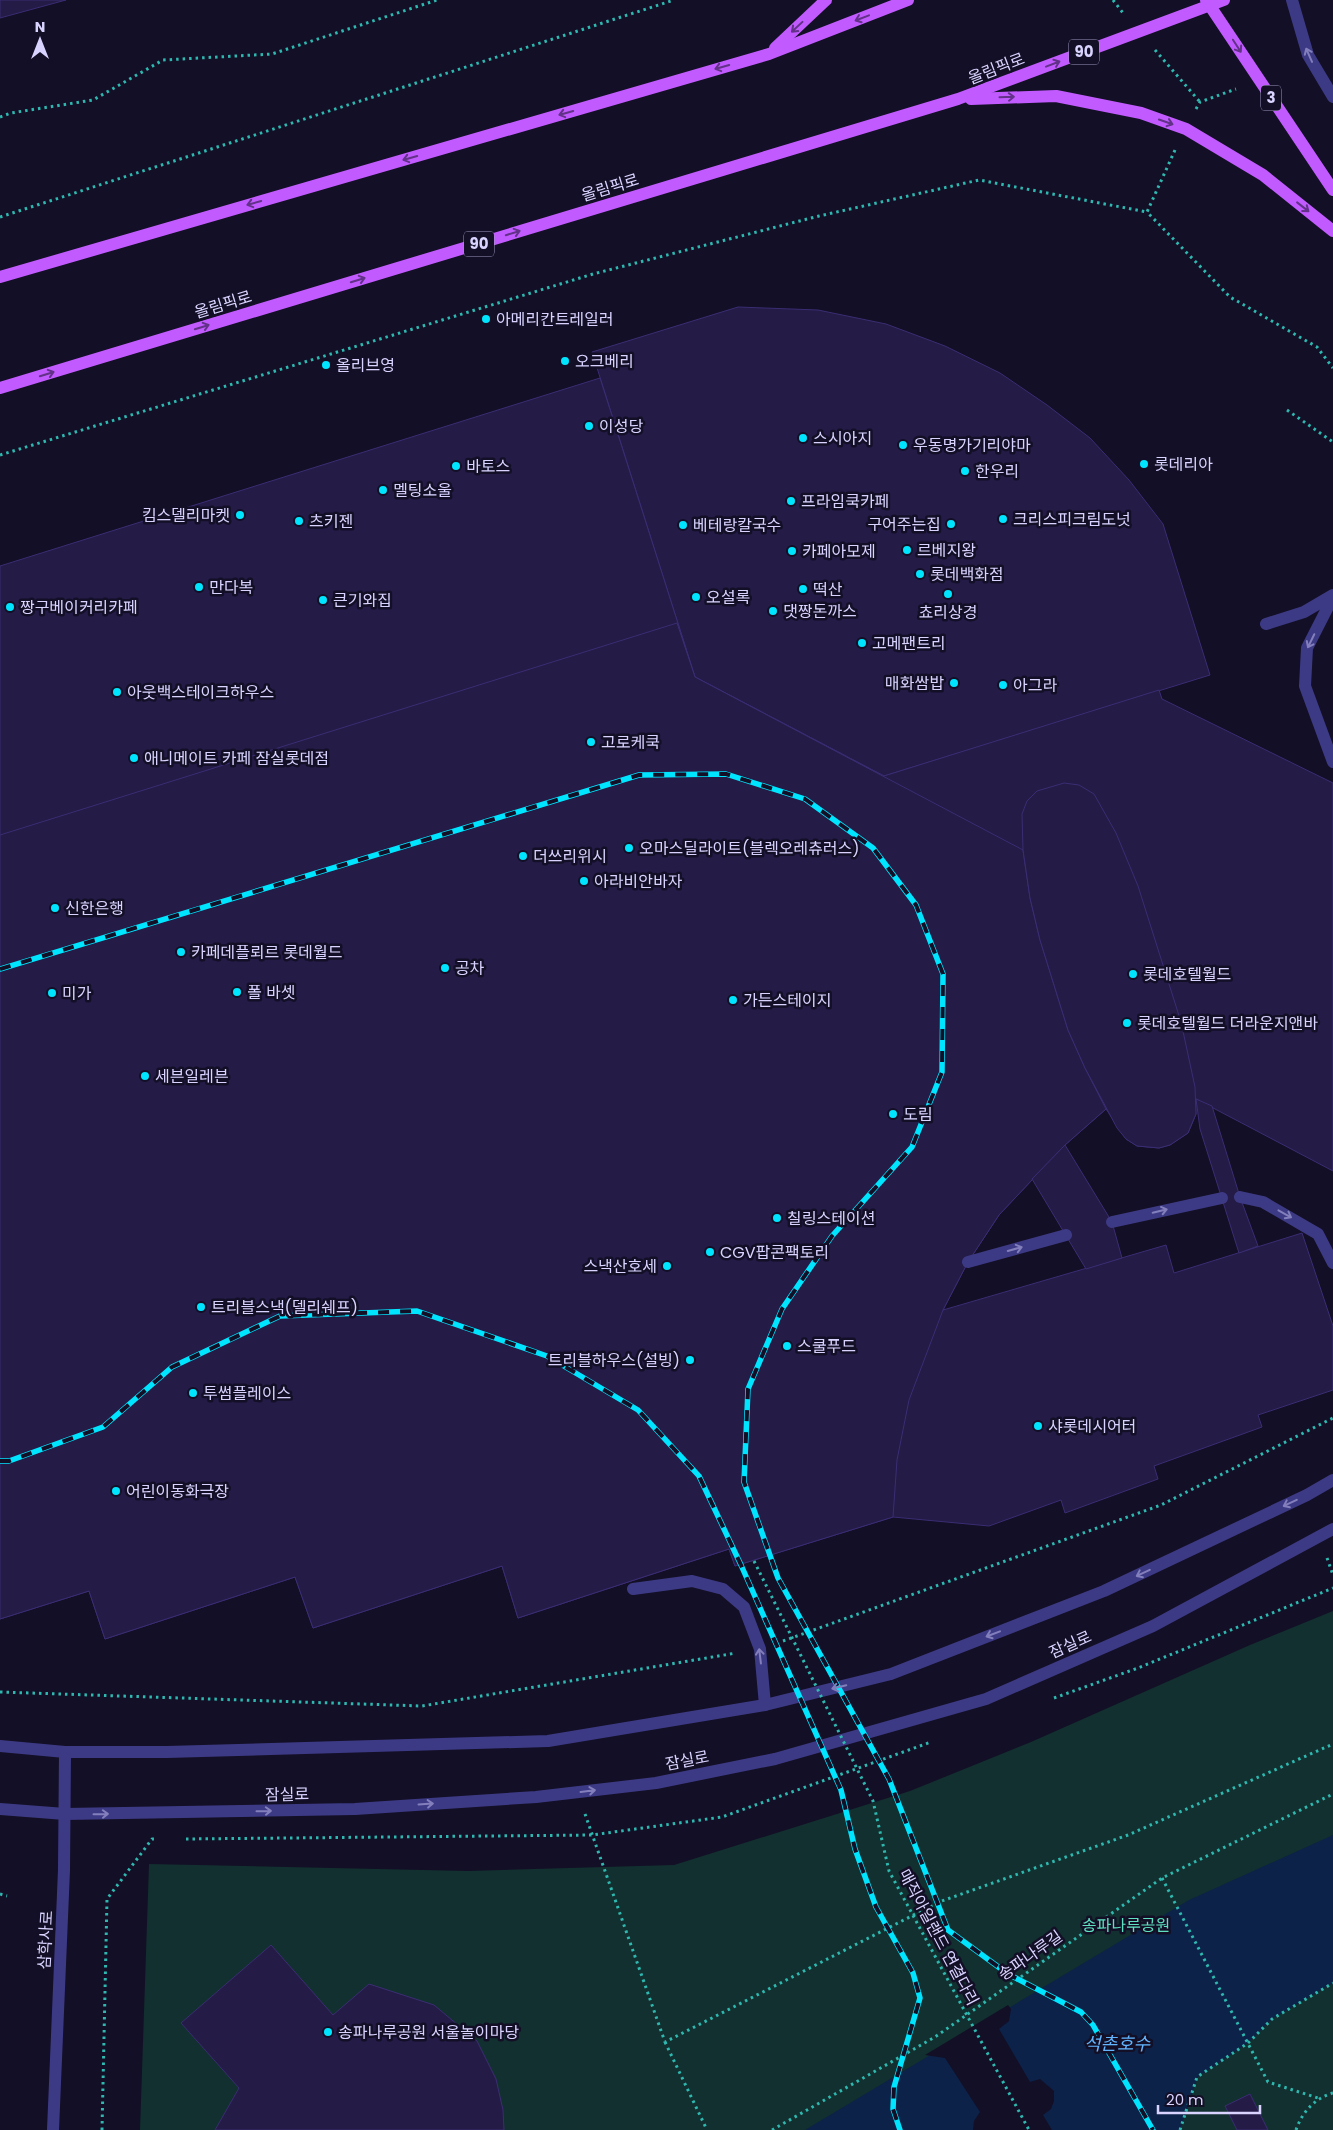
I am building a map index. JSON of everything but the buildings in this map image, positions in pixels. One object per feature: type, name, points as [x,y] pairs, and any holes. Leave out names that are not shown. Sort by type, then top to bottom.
[{"type":"main road","points":[[769,54],[826,0]]},
{"type":"main road","points":[[0,277],[769,54],[908,0]]},
{"type":"main road","name":"올림픽로","points":[[0,388],[958,99],[1208,2],[1224,0]]},
{"type":"main road","name":"3","points":[[1208,2],[1333,190]]},
{"type":"main road","points":[[958,99],[1056,96],[1141,113],[1186,129],[1263,175],[1333,231]]},
{"type":"street","points":[[1292,0],[1308,55],[1333,97]]},
{"type":"street","points":[[1266,624],[1304,612],[1333,596]]},
{"type":"street","points":[[1333,596],[1307,648],[1305,686],[1333,762]]},
{"type":"street","points":[[1240,1197],[1263,1202],[1318,1234],[1333,1263]]},
{"type":"street","points":[[1112,1222],[1222,1198]]},
{"type":"street","points":[[968,1262],[1066,1234]]},
{"type":"street","points":[[0,1746],[65,1752],[167,1752],[548,1741],[765,1705],[892,1674],[1104,1591],[1307,1495],[1333,1480]]},
{"type":"street","name":"잠실로","points":[[0,1810],[65,1814],[355,1809],[536,1797],[656,1783],[775,1759],[986,1699],[1153,1626],[1333,1529]]},
{"type":"street","points":[[633,1588],[692,1581],[723,1589],[744,1607],[760,1650],[765,1705]]},
{"type":"street","name":"삼학사로","points":[[53,2130],[64,1870],[65,1752]]},
{"type":"path","points":[[0,117],[11,113],[94,100],[163,60],[272,54],[437,0]]},
{"type":"path","points":[[0,217],[674,0]]},
{"type":"path","points":[[1178,78],[1200,102]]},
{"type":"path","points":[[1193,115],[1200,102],[1224,94]]},
{"type":"path","points":[[1147,212],[1166,168]]},
{"type":"path","points":[[0,455],[593,274],[819,216],[979,180],[1147,212],[1230,297],[1317,347],[1333,368]]},
{"type":"path","points":[[1287,410],[1333,442]]},
{"type":"path","points":[[0,1692],[422,1706],[760,1650],[1161,1505],[1333,1418]]},
{"type":"path","name":"매직아일랜드 연결다리","points":[[754,1561],[873,1801],[889,1871],[1029,2130]]},
{"type":"path","points":[[665,2042],[939,1902],[1128,1835],[1333,1744]]},
{"type":"path","points":[[578,1792],[665,2042],[707,2130]]},
{"type":"path","name":"송파나루길","points":[[772,2130],[934,2037],[1162,1878],[1333,1794]]},
{"type":"path","points":[[1162,1878],[1268,2082],[1321,2098]]},
{"type":"path","points":[[0,1894],[7,1896]]},
{"type":"path","points":[[102,2130],[107,1899]]},
{"type":"path","points":[[1180,2130],[1198,2078],[1248,2043],[1272,2019],[1333,1983]]},
{"type":"path","points":[[1296,2130],[1305,2113],[1321,2098],[1333,2092]]},
{"type":"green space","name":"송파나루공원","points":[[1333,1611],[1333,2130],[140,2130],[149,1864],[468,1871],[674,1865],[910,1791],[1031,1742],[1250,1645]]},
{"type":"water","name":"석촌호수","points":[[1333,1835],[1333,1983],[1272,2019],[1248,2043],[1198,2077],[1180,2130],[805,2130],[1189,1900]]},
{"type":"pier","points":[[1008,2005],[1011,2009],[1009,2021],[999,2029],[1030,2082],[1040,2079],[1054,2091],[1054,2101],[1051,2109],[1043,2115],[1052,2130],[973,2130],[974,2121],[980,2112],[945,2058],[925,2055]]},
{"type":"railway","points":[[0,969],[639,775],[726,774],[805,799],[873,848],[916,905],[943,974],[942,1072],[912,1147],[832,1236],[782,1309],[748,1389],[744,1482],[778,1578],[889,1779],[948,1930],[1008,1974],[1081,2012],[1093,2025],[1153,2130]]},
{"type":"railway","points":[[0,1461],[9,1461],[103,1427],[172,1367],[280,1316],[417,1311],[547,1356],[638,1410],[699,1476],[741,1565],[841,1790],[855,1849],[876,1907],[913,1973],[920,1998],[894,2087],[893,2109],[900,2130]]},
{"type":"place","name":"아메리칸트레일러","points":[[486,319]]},
{"type":"place","name":"오크베리","points":[[565,361]]},
{"type":"place","name":"올리브영","points":[[326,365]]},
{"type":"place","name":"이성당","points":[[589,426]]},
{"type":"place","name":"스시아지","points":[[803,438]]},
{"type":"place","name":"우동명가기리야마","points":[[903,445]]},
{"type":"place","name":"롯데리아","points":[[1144,464]]},
{"type":"place","name":"바토스","points":[[456,466]]},
{"type":"place","name":"한우리","points":[[965,471]]},
{"type":"place","name":"멜팅소울","points":[[383,490]]},
{"type":"place","name":"프라임쿡카페","points":[[791,501]]},
{"type":"place","name":"킴스델리마켓","points":[[240,515]]},
{"type":"place","name":"크리스피크림도넛","points":[[1003,519]]},
{"type":"place","name":"츠키젠","points":[[299,521]]},
{"type":"place","name":"구어주는집","points":[[951,524]]},
{"type":"place","name":"베테랑칼국수","points":[[683,525]]},
{"type":"place","name":"르베지왕","points":[[907,550]]},
{"type":"place","name":"카페아모제","points":[[792,551]]},
{"type":"place","name":"롯데백화점","points":[[920,574]]},
{"type":"place","name":"만다복","points":[[199,587]]},
{"type":"place","name":"떡산","points":[[803,589]]},
{"type":"place","name":"쵸리상경","points":[[948,594]]},
{"type":"place","name":"오설록","points":[[696,597]]},
{"type":"place","name":"큰기와집","points":[[323,600]]},
{"type":"place","name":"짱구베이커리카페","points":[[10,607]]},
{"type":"place","name":"댓짱돈까스","points":[[773,611]]},
{"type":"place","name":"고메팬트리","points":[[862,643]]},
{"type":"place","name":"매화쌈밥","points":[[954,683]]},
{"type":"place","name":"아그라","points":[[1003,685]]},
{"type":"place","name":"아웃백스테이크하우스","points":[[117,692]]},
{"type":"place","name":"고로케쿡","points":[[591,742]]},
{"type":"place","name":"애니메이트 카페 잠실롯데점","points":[[134,758]]},
{"type":"place","name":"오마스딜라이트(블렉오레츄러스)","points":[[629,848]]},
{"type":"place","name":"더쓰리위시","points":[[523,856]]},
{"type":"place","name":"아라비안바자","points":[[584,881]]},
{"type":"place","name":"신한은행","points":[[55,908]]},
{"type":"place","name":"카페데플뢰르 롯데월드","points":[[181,952]]},
{"type":"place","name":"공차","points":[[445,968]]},
{"type":"place","name":"롯데호텔월드","points":[[1133,974]]},
{"type":"place","name":"폴 바셋","points":[[237,992]]},
{"type":"place","name":"미가","points":[[52,993]]},
{"type":"place","name":"가든스테이지","points":[[733,1000]]},
{"type":"place","name":"롯데호텔월드 더라운지앤바","points":[[1127,1023]]},
{"type":"place","name":"세븐일레븐","points":[[145,1076]]},
{"type":"place","name":"도림","points":[[893,1114]]},
{"type":"place","name":"칠링스테이션","points":[[777,1218]]},
{"type":"place","name":"CGV팝콘팩토리","points":[[710,1252]]},
{"type":"place","name":"스낵산호세","points":[[667,1266]]},
{"type":"place","name":"트리블스낵(델리쉐프)","points":[[201,1307]]},
{"type":"place","name":"스쿨푸드","points":[[787,1346]]},
{"type":"place","name":"트리블하우스(설빙)","points":[[690,1360]]},
{"type":"place","name":"투썸플레이스","points":[[193,1393]]},
{"type":"place","name":"샤롯데시어터","points":[[1038,1426]]},
{"type":"place","name":"어린이동화극장","points":[[116,1491]]},
{"type":"place","name":"송파나루공원 서울놀이마당","points":[[328,2032]]}]
